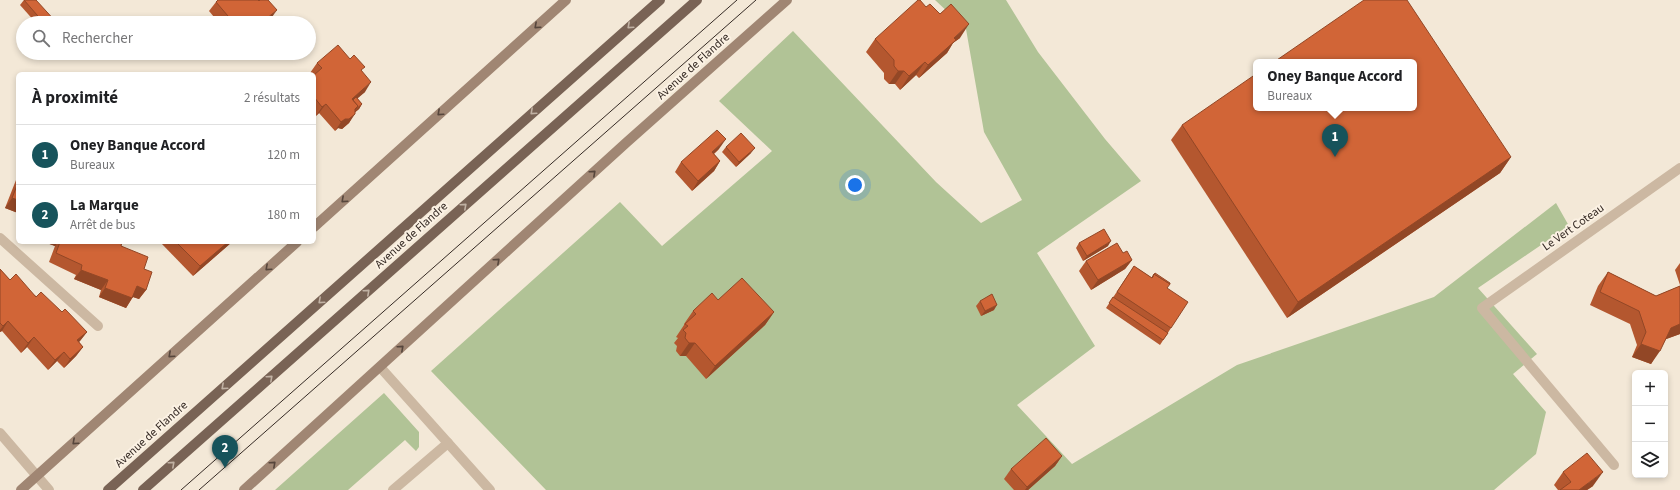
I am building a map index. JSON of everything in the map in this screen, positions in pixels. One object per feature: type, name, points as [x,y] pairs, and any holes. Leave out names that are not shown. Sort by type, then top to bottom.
[{"type":"main road","name":"Avenue de Flandre","points":[[108,490],[660,0]]},
{"type":"main road","name":"Avenue de Flandre","points":[[143,490],[696,0]]},
{"type":"street","points":[[316,225],[566,0]]},
{"type":"street","name":"Avenue de Flandre","points":[[244,490],[622,147],[787,0]]},
{"type":"street","name":"Le Vert Coteau","points":[[1614,465],[1482,308],[1680,168]]},
{"type":"street","points":[[0,238],[98,326]]},
{"type":"street","points":[[21,490],[295,244]]},
{"type":"street","points":[[380,367],[490,490]]},
{"type":"street","points":[[0,433],[49,490]]},
{"type":"street","points":[[393,490],[448,443]]},
{"type":"green space","points":[[935,0],[1006,0],[1038,52],[1105,139],[1141,181],[1037,253],[1095,346],[1017,405],[1072,464],[1237,365],[1434,297],[1556,203],[1569,226],[1478,288],[1537,354],[1513,374],[1546,412],[1536,454],[1494,490],[546,490],[431,371],[620,202],[662,246],[772,151],[719,101],[793,31],[936,182],[981,223],[1022,200],[984,132],[966,29]]},
{"type":"green space","points":[[384,393],[419,432],[419,447],[416,451],[405,440],[348,490],[275,490]]},
{"type":"building","points":[[24,0],[36,0],[51,16],[38,16]]},
{"type":"building","points":[[218,0],[268,0],[277,10],[270,16],[228,16],[216,2]]},
{"type":"building","points":[[918,0],[920,0],[926,7],[930,4],[940,14],[951,4],[969,24],[954,38],[956,40],[928,65],[925,62],[909,76],[904,71],[898,71],[894,66],[894,60],[875,39]]},
{"type":"building","points":[[1364,0],[1407,0],[1511,157],[1298,302],[1182,125],[1253,76],[1253,111],[1417,111],[1417,59],[1278,59]]},
{"type":"building","points":[[338,45],[350,59],[354,55],[365,67],[361,70],[371,82],[352,99],[358,106],[355,109],[355,114],[349,119],[345,119],[341,122],[326,104],[322,107],[316,100],[316,73],[322,68],[317,63]]},
{"type":"building","points":[[356,97],[362,104],[355,110],[358,106],[353,100]]},
{"type":"building","points":[[717,130],[726,139],[712,152],[720,161],[698,181],[681,162]]},
{"type":"building","points":[[741,133],[755,148],[739,162],[726,147]]},
{"type":"building","points":[[16,188],[16,199],[12,198]]},
{"type":"building","points":[[1104,229],[1111,241],[1087,256],[1079,243]]},
{"type":"building","points":[[1117,243],[1123,253],[1127,251],[1132,260],[1098,280],[1086,261]]},
{"type":"building","points":[[59,244],[122,244],[121,246],[148,257],[144,269],[152,272],[146,290],[137,286],[132,298],[105,288],[108,280],[81,270],[82,265],[56,253]]},
{"type":"building","points":[[178,244],[226,244],[200,266]]},
{"type":"building","points":[[1134,266],[1152,278],[1154,274],[1170,284],[1167,288],[1188,302],[1171,328],[1117,292]]},
{"type":"building","points":[[0,269],[10,280],[16,274],[36,297],[41,292],[62,312],[65,309],[87,332],[77,340],[83,347],[70,359],[64,352],[55,360],[34,337],[28,343],[8,321],[3,326],[0,323]]},
{"type":"building","points":[[1608,272],[1656,296],[1680,286],[1680,324],[1671,328],[1660,351],[1641,344],[1646,332],[1639,311],[1600,292]]},
{"type":"building","points":[[1155,273],[1170,284],[1154,274]]},
{"type":"building","points":[[742,278],[774,312],[715,366],[695,343],[689,343],[685,338],[686,333],[683,330],[688,326],[685,324],[696,314],[693,311],[712,293],[718,300]]},
{"type":"building","points":[[992,294],[997,305],[985,311],[980,301]]},
{"type":"building","points":[[1113,297],[1168,333],[1163,340],[1109,303]]},
{"type":"building","points":[[1046,438],[1062,456],[1027,487],[1011,469]]},
{"type":"building","points":[[1587,453],[1603,472],[1579,490],[1560,490],[1571,482],[1563,472]]},
{"type":"tram line","points":[[181,490],[737,0]]},
{"type":"tram line","points":[[199,490],[756,0]]},
{"type":"place","name":"Oney Banque Accord","points":[[1335,157]]},
{"type":"place","name":"La Marque","points":[[225,468]]}]
